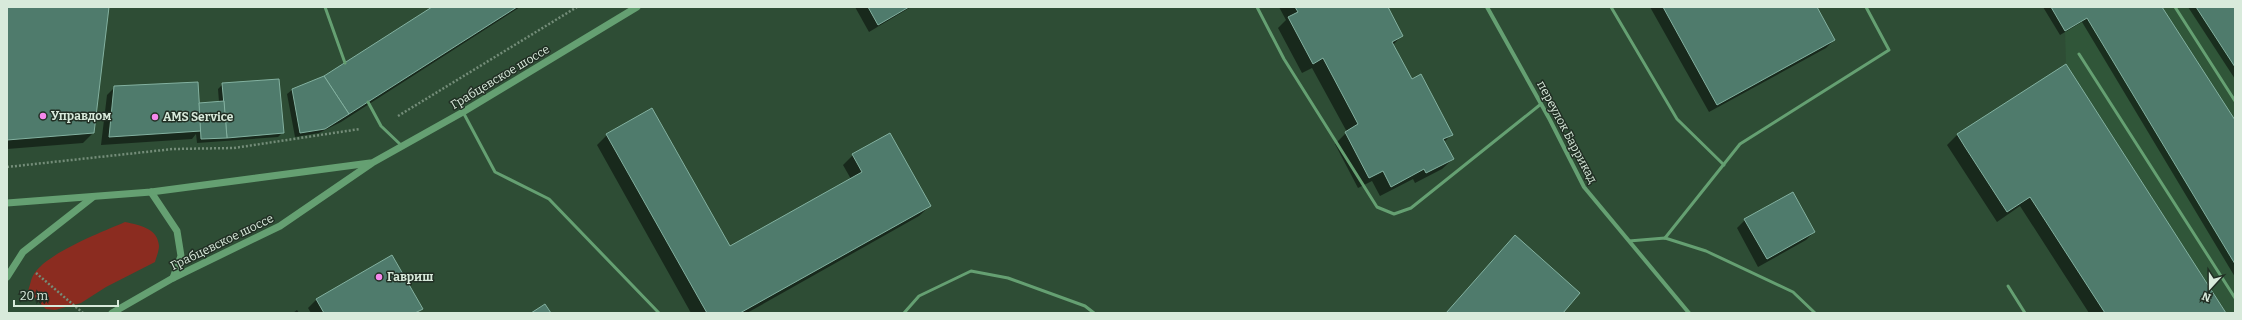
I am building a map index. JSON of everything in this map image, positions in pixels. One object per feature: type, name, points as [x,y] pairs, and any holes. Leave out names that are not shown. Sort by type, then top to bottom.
[{"type":"street","name":"Грабцевское шоссе","points":[[112,313],[119,312],[173,278],[280,226],[372,163],[463,112],[637,7]]},
{"type":"street","name":"переулок Баррикад","points":[[1487,7],[1541,104],[1584,187],[1689,313]]},
{"type":"street","name":"Грабцевское шоссе","points":[[7,203],[151,192],[372,163]]},
{"type":"street","points":[[151,192],[177,231],[181,256],[173,278]]},
{"type":"street","points":[[7,277],[23,252],[93,197]]},
{"type":"lane","points":[[326,7],[345,63]]},
{"type":"lane","points":[[1257,7],[1284,59],[1376,207],[1394,214],[1411,208],[1541,104]]},
{"type":"lane","points":[[1611,7],[1677,119],[1724,165]]},
{"type":"lane","points":[[1665,238],[1740,144],[1890,50],[1866,7]]},
{"type":"lane","points":[[2175,7],[2235,101]]},
{"type":"lane","points":[[2080,54],[2235,298]]},
{"type":"lane","points":[[368,102],[382,126],[403,147]]},
{"type":"lane","points":[[463,112],[495,172],[548,198],[659,313]]},
{"type":"lane","points":[[1629,241],[1665,238],[1706,251],[1793,292],[1815,313]]},
{"type":"lane","points":[[904,313],[919,296],[971,271],[1008,278],[1085,306],[1094,313]]},
{"type":"lane","points":[[2008,286],[2025,313]]},
{"type":"path","points":[[7,167],[173,149],[234,148],[382,126],[577,7]]},
{"type":"path","points":[[18,259],[83,313]]},
{"type":"shaded area","points":[[2051,7],[2235,7],[2235,313],[2226,313],[2066,64],[2065,31]]},
{"type":"shaded area","points":[[125,222],[147,228],[155,235],[159,246],[155,262],[106,287],[81,303],[55,310],[46,309],[28,291],[34,274],[50,258],[90,237]]},
{"type":"building","points":[[7,7],[109,7],[94,133],[7,140]]},
{"type":"building","points":[[432,7],[517,7],[349,114],[324,76]]},
{"type":"building","points":[[868,7],[909,7],[878,25]]},
{"type":"building","points":[[1295,7],[1388,7],[1403,36],[1392,42],[1412,79],[1421,74],[1453,135],[1443,139],[1454,159],[1426,173],[1424,169],[1391,187],[1383,171],[1369,178],[1345,132],[1358,124],[1323,58],[1313,64],[1288,17],[1298,12]]},
{"type":"building","points":[[1663,7],[1817,7],[1835,40],[1717,105]]},
{"type":"building","points":[[2051,7],[2162,7],[2235,120],[2235,264],[2087,18],[2065,31]]},
{"type":"building","points":[[2196,7],[2235,7],[2235,67]]},
{"type":"building","points":[[2066,64],[2226,313],[2105,313],[2030,197],[2007,212],[1965,147],[1957,134]]},
{"type":"building","points":[[324,76],[349,114],[325,129],[300,133],[292,89]]},
{"type":"building","points":[[279,79],[284,133],[227,138],[222,83]]},
{"type":"building","name":"AMS Service","points":[[198,82],[201,131],[109,137],[114,86]]},
{"type":"building","points":[[224,101],[227,138],[201,139],[199,103]]},
{"type":"building","points":[[652,108],[730,246],[862,172],[852,154],[890,133],[931,206],[740,313],[707,313],[606,134]]},
{"type":"building","points":[[1793,192],[1815,232],[1767,259],[1744,219]]},
{"type":"building","points":[[1515,235],[1580,293],[1563,313],[1446,313]]},
{"type":"building","name":"Гавриш","points":[[392,255],[423,309],[415,313],[324,313],[316,299]]},
{"type":"building","points":[[545,304],[551,313],[531,313]]},
{"type":"place","name":"Управдом","points":[[43,116]]},
{"type":"place","name":"AMS Service","points":[[155,117]]},
{"type":"place","name":"Гавриш","points":[[379,277]]}]
